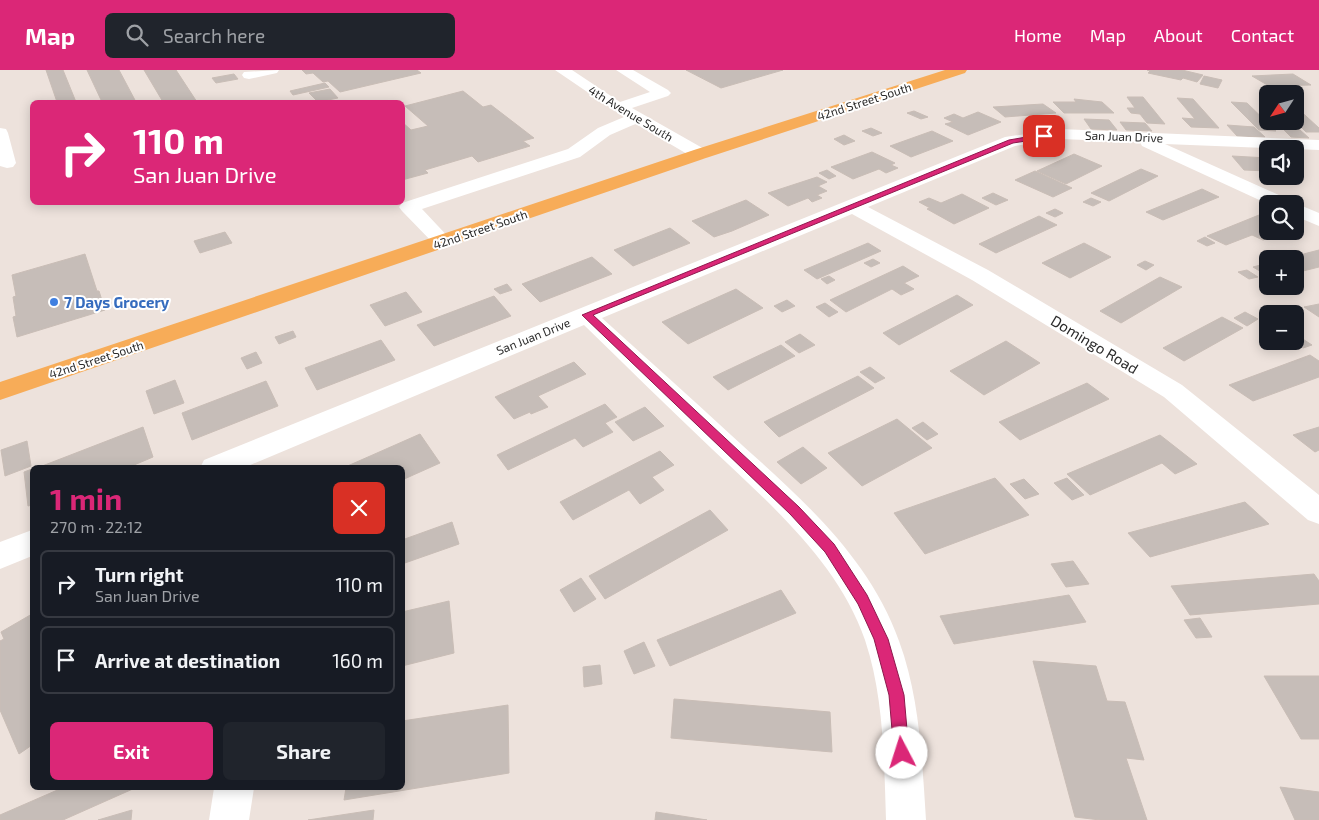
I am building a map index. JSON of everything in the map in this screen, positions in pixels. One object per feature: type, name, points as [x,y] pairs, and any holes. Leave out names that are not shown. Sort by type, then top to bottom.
[{"type":"main road","name":"42nd Street South","points":[[0,391],[700,154],[953,71]]},
{"type":"street","points":[[249,75],[272,70]]},
{"type":"street","name":"4th Avenue South","points":[[562,70],[619,107],[700,154]]},
{"type":"street","points":[[619,107],[663,93],[624,70]]},
{"type":"street","points":[[443,242],[409,207],[574,153],[594,136],[610,127],[638,118]]},
{"type":"street","points":[[0,132],[7,163]]},
{"type":"street","name":"San Juan Drive","points":[[221,465],[1011,141],[1060,134],[1319,145]]},
{"type":"street","points":[[1136,136],[1264,195]]},
{"type":"street","name":"Domingo Road","points":[[852,206],[980,274],[1173,391],[1319,512]]},
{"type":"street","points":[[1304,213],[1319,220]]},
{"type":"street","points":[[586,315],[795,510],[829,548],[862,600],[881,639],[896,695],[906,820]]},
{"type":"street","points":[[0,556],[30,544]]},
{"type":"street","points":[[229,820],[234,790]]},
{"type":"building","points":[[46,70],[63,70],[75,100],[56,100]]},
{"type":"building","points":[[87,70],[119,70],[135,100],[101,100]]},
{"type":"building","points":[[144,70],[176,70],[196,100],[162,100]]},
{"type":"building","points":[[302,70],[417,70],[421,73],[340,92],[328,81],[323,82],[313,73],[306,74]]},
{"type":"building","points":[[686,70],[783,70],[721,88]]},
{"type":"building","points":[[1147,70],[1182,70],[1203,75],[1197,82],[1148,73],[1150,71]]},
{"type":"building","points":[[234,74],[238,79],[216,83],[212,78]]},
{"type":"building","points":[[1293,74],[1311,85],[1267,85],[1252,76]]},
{"type":"building","points":[[1204,76],[1222,80],[1218,88],[1200,84]]},
{"type":"building","points":[[325,83],[329,87],[293,95],[290,91]]},
{"type":"building","points":[[330,89],[338,98],[316,100],[309,93]]},
{"type":"building","points":[[463,91],[483,107],[491,105],[534,138],[523,141],[530,146],[478,162],[472,156],[425,170],[428,173],[405,179],[405,125],[411,130],[428,126],[405,106]]},
{"type":"building","points":[[1127,97],[1143,97],[1165,124],[1147,123],[1140,114],[1131,113],[1127,108],[1135,108]]},
{"type":"building","points":[[1177,98],[1193,99],[1219,128],[1191,127],[1182,118],[1195,119]]},
{"type":"building","points":[[1074,99],[1102,102],[1114,113],[1064,113],[1053,102],[1076,102]]},
{"type":"building","points":[[1231,102],[1247,103],[1259,115],[1259,130]]},
{"type":"building","points":[[1043,104],[1056,113],[1005,117],[993,107]]},
{"type":"building","points":[[914,111],[928,117],[921,119],[907,113]]},
{"type":"building","points":[[978,112],[1001,122],[968,135],[945,124],[953,122],[944,118],[954,114],[963,118]]},
{"type":"building","points":[[1304,114],[1319,128],[1319,132],[1306,132],[1304,130]]},
{"type":"building","points":[[1084,119],[1109,120],[1117,130],[1091,129]]},
{"type":"building","points":[[1120,122],[1145,123],[1152,131],[1126,130]]},
{"type":"building","points":[[1227,125],[1254,127],[1265,137],[1237,136]]},
{"type":"building","points":[[871,128],[882,133],[873,136],[862,131]]},
{"type":"building","points":[[1284,130],[1300,130],[1309,138],[1291,137]]},
{"type":"building","points":[[932,131],[953,141],[911,157],[890,146]]},
{"type":"building","points":[[844,135],[855,141],[844,145],[834,139]]},
{"type":"building","points":[[872,152],[895,163],[891,165],[898,168],[886,173],[879,169],[853,179],[831,167]]},
{"type":"building","points":[[1074,154],[1102,166],[1066,184],[1037,171]]},
{"type":"building","points":[[1232,156],[1259,158],[1259,171],[1244,170]]},
{"type":"building","points":[[1141,169],[1158,176],[1109,201],[1091,193]]},
{"type":"building","points":[[827,170],[836,176],[829,179],[819,173]]},
{"type":"building","points":[[1035,171],[1072,188],[1053,197],[1015,180]]},
{"type":"building","points":[[817,177],[827,182],[818,186],[827,191],[817,195],[822,198],[812,202],[808,198],[788,206],[768,193]]},
{"type":"building","points":[[1202,189],[1219,197],[1163,220],[1146,212]]},
{"type":"building","points":[[993,193],[1008,200],[996,205],[982,198]]},
{"type":"building","points":[[962,194],[989,208],[954,224],[927,209],[930,208],[919,202],[929,198],[941,203]]},
{"type":"building","points":[[1091,198],[1101,202],[1093,206],[1083,202]]},
{"type":"building","points":[[746,200],[769,215],[714,237],[692,221]]},
{"type":"building","points":[[1055,209],[1063,213],[1055,217],[1046,213]]},
{"type":"building","points":[[1259,215],[1259,238],[1252,235],[1226,245],[1207,236]]},
{"type":"building","points":[[1039,216],[1057,225],[996,253],[979,244]]},
{"type":"building","points":[[670,228],[690,243],[633,266],[614,250]]},
{"type":"building","points":[[225,232],[232,243],[200,253],[194,241]]},
{"type":"building","points":[[1205,237],[1215,243],[1207,246],[1197,241]]},
{"type":"building","points":[[868,243],[881,251],[817,279],[804,270]]},
{"type":"building","points":[[1084,243],[1111,257],[1070,278],[1042,263]]},
{"type":"building","points":[[1319,250],[1319,267],[1304,271],[1304,254]]},
{"type":"building","points":[[85,254],[105,310],[17,337],[13,317],[16,316],[13,297],[16,296],[12,275]]},
{"type":"building","points":[[592,257],[612,274],[540,302],[522,284]]},
{"type":"building","points":[[873,259],[880,263],[871,267],[864,263]]},
{"type":"building","points":[[1145,261],[1154,265],[1146,270],[1137,265]]},
{"type":"building","points":[[903,266],[919,276],[904,283],[914,289],[901,295],[892,289],[846,312],[830,300]]},
{"type":"building","points":[[1247,270],[1258,277],[1249,279],[1238,272]]},
{"type":"building","points":[[829,276],[835,280],[827,284],[821,279]]},
{"type":"building","points":[[1160,277],[1182,287],[1121,323],[1100,311]]},
{"type":"building","points":[[507,284],[512,290],[500,294],[494,289]]},
{"type":"building","points":[[736,289],[763,308],[688,344],[662,322]]},
{"type":"building","points":[[406,292],[422,312],[385,326],[370,305]]},
{"type":"building","points":[[957,295],[973,305],[899,345],[883,333]]},
{"type":"building","points":[[494,296],[511,316],[434,346],[417,325]]},
{"type":"building","points":[[787,300],[795,306],[782,312],[774,306]]},
{"type":"building","points":[[825,303],[838,312],[829,317],[816,307]]},
{"type":"building","points":[[1319,304],[1319,317],[1304,307]]},
{"type":"building","points":[[1245,312],[1258,319],[1247,326],[1234,318]]},
{"type":"building","points":[[1222,317],[1243,328],[1184,361],[1163,348]]},
{"type":"building","points":[[293,331],[296,337],[279,344],[275,337]]},
{"type":"building","points":[[800,334],[815,345],[799,353],[785,342]]},
{"type":"building","points":[[381,340],[395,360],[317,390],[305,368]]},
{"type":"building","points":[[1304,340],[1312,345],[1304,348]]},
{"type":"building","points":[[1006,341],[1040,363],[984,395],[950,371]]},
{"type":"building","points":[[781,345],[795,356],[728,390],[713,377]]},
{"type":"building","points":[[256,352],[262,363],[247,369],[241,358]]},
{"type":"building","points":[[1310,355],[1319,361],[1319,377],[1253,401],[1229,385]]},
{"type":"building","points":[[574,362],[586,374],[538,396],[548,407],[514,419],[495,397]]},
{"type":"building","points":[[870,367],[885,378],[875,383],[860,372]]},
{"type":"building","points":[[858,376],[874,388],[779,437],[764,422]]},
{"type":"building","points":[[175,380],[184,403],[154,414],[146,391]]},
{"type":"building","points":[[266,381],[278,406],[192,440],[182,413]]},
{"type":"building","points":[[1087,383],[1109,399],[1020,440],[999,422]]},
{"type":"building","points":[[605,404],[617,417],[605,423],[613,432],[583,447],[575,438],[508,470],[497,455]]},
{"type":"building","points":[[645,407],[664,426],[633,441],[615,422]]},
{"type":"building","points":[[897,419],[932,448],[862,486],[828,453]]},
{"type":"building","points":[[923,422],[938,434],[927,440],[912,428]]},
{"type":"building","points":[[143,427],[153,457],[134,465],[45,465]]},
{"type":"building","points":[[1319,427],[1319,450],[1315,452],[1293,435]]},
{"type":"building","points":[[420,434],[440,463],[405,479],[405,465],[350,465]]},
{"type":"building","points":[[1160,435],[1197,464],[1175,474],[1162,463],[1090,495],[1067,474]]},
{"type":"building","points":[[27,441],[31,465],[5,476],[1,450]]},
{"type":"building","points":[[803,447],[827,468],[801,484],[777,462]]},
{"type":"building","points":[[660,451],[674,465],[652,477],[664,490],[640,504],[629,490],[573,520],[560,502]]},
{"type":"building","points":[[30,470],[30,506],[28,506],[24,472]]},
{"type":"building","points":[[995,478],[1029,515],[925,554],[894,513]]},
{"type":"building","points":[[1067,478],[1084,495],[1072,500],[1054,483]]},
{"type":"building","points":[[1024,479],[1039,494],[1025,499],[1010,484]]},
{"type":"building","points":[[1245,502],[1269,524],[1150,557],[1128,533]]},
{"type":"building","points":[[710,510],[728,530],[605,599],[589,576]]},
{"type":"building","points":[[452,522],[459,544],[405,563],[405,539]]},
{"type":"building","points":[[1073,561],[1089,584],[1066,587],[1051,564]]},
{"type":"building","points":[[1314,574],[1319,581],[1319,604],[1190,615],[1171,586]]},
{"type":"building","points":[[581,578],[596,599],[574,612],[560,590]]},
{"type":"building","points":[[781,590],[796,613],[670,666],[657,640]]},
{"type":"building","points":[[1069,595],[1086,622],[954,644],[940,616]]},
{"type":"building","points":[[449,601],[454,653],[405,665],[405,611]]},
{"type":"building","points":[[30,615],[30,746],[19,754],[0,710],[0,641],[4,639],[1,632]]},
{"type":"building","points":[[1200,618],[1212,637],[1196,638],[1184,620]]},
{"type":"building","points":[[644,642],[655,666],[634,674],[624,651]]},
{"type":"building","points":[[1033,661],[1096,666],[1107,701],[1125,702],[1144,760],[1126,758],[1147,820],[1100,820],[1075,817]]},
{"type":"building","points":[[600,665],[602,684],[584,687],[583,667]]},
{"type":"building","points":[[1264,676],[1319,676],[1319,739],[1301,739]]},
{"type":"building","points":[[674,699],[830,712],[832,752],[671,738]]},
{"type":"building","points":[[508,705],[509,773],[344,800],[346,790],[405,790],[405,721]]},
{"type":"building","points":[[1280,787],[1319,792],[1319,820],[1295,820]]},
{"type":"building","points":[[57,790],[130,790],[63,820],[0,820],[0,815]]},
{"type":"building","points":[[132,810],[131,820],[98,820]]},
{"type":"building","points":[[374,810],[373,820],[308,820]]},
{"type":"building","points":[[656,812],[707,820],[655,820]]},
{"type":"place","name":"7 Days Grocery","points":[[54,302]]},
{"type":"route","points":[[902,753],[896,695],[881,639],[862,600],[829,548],[795,510],[586,315],[1011,141],[1044,136]]}]
